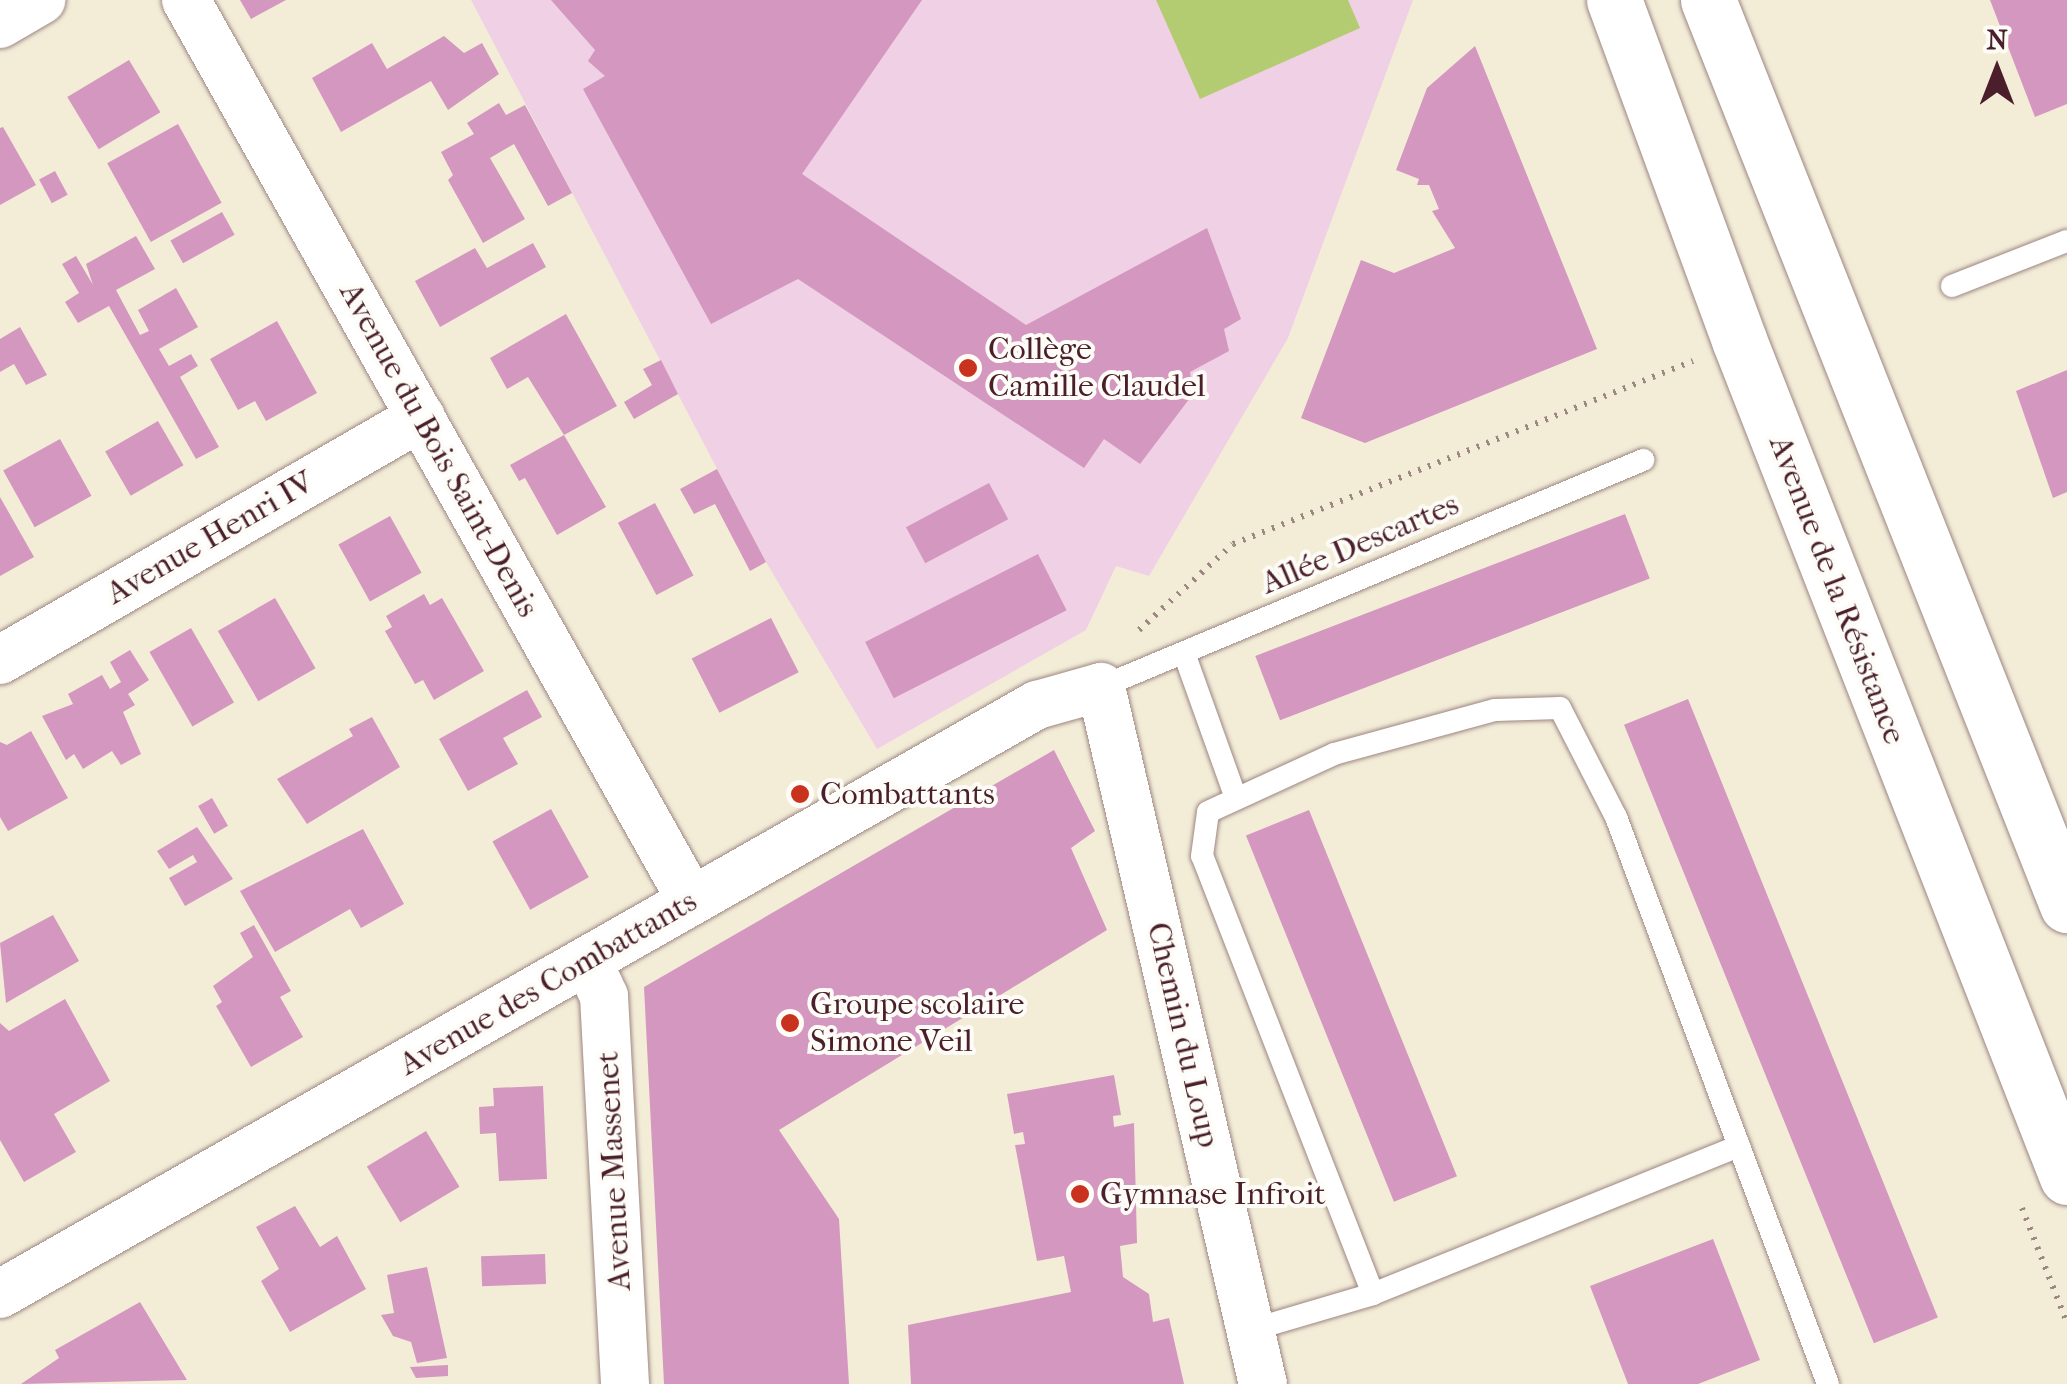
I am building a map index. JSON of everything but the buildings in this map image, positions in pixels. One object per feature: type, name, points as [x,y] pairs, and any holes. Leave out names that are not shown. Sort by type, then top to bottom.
[{"type":"main road","name":"Avenue de la Résistance","points":[[1614,0],[1740,340],[2067,1177]]},
{"type":"main road","points":[[1708,0],[2067,904]]},
{"type":"street","points":[[0,24],[42,0]]},
{"type":"street","name":"Avenue du Bois Saint-Denis","points":[[186,0],[691,900]]},
{"type":"street","name":"Avenue Henri IV","points":[[0,660],[420,417]]},
{"type":"street","name":"Avenue des Combattants","points":[[0,1294],[1037,705],[1102,687]]},
{"type":"street","name":"Chemin du Loup","points":[[1102,687],[1263,1384]]},
{"type":"street","name":"Avenue Massenet","points":[[588,962],[604,996],[626,1384]]},
{"type":"lane","points":[[1952,286],[2067,242]]},
{"type":"lane","name":"Allée Descartes","points":[[1102,687],[1643,460]]},
{"type":"lane","points":[[1184,653],[1236,798]]},
{"type":"lane","points":[[1373,1294],[1202,856],[1208,812],[1334,754],[1495,710],[1560,708],[1616,817],[1828,1384]]},
{"type":"lane","points":[[1251,1330],[1373,1294],[1739,1146]]},
{"type":"path","points":[[1102,687],[1150,614],[1233,544],[1740,340]]},
{"type":"shaded area","name":"Collège Camille Claudel","points":[[471,0],[1413,0],[1288,338],[1149,576],[1116,566],[1086,630],[877,749],[766,562]]},
{"type":"green space","points":[[1156,0],[1348,0],[1360,28],[1200,99]]},
{"type":"place","name":"Collège Camille Claudel","points":[[968,368]]},
{"type":"place","name":"Combattants","points":[[800,794]]},
{"type":"place","name":"Groupe scolaire Simone Veil","points":[[790,1023]]},
{"type":"place","name":"Gymnase Infroit","points":[[1080,1194]]}]
